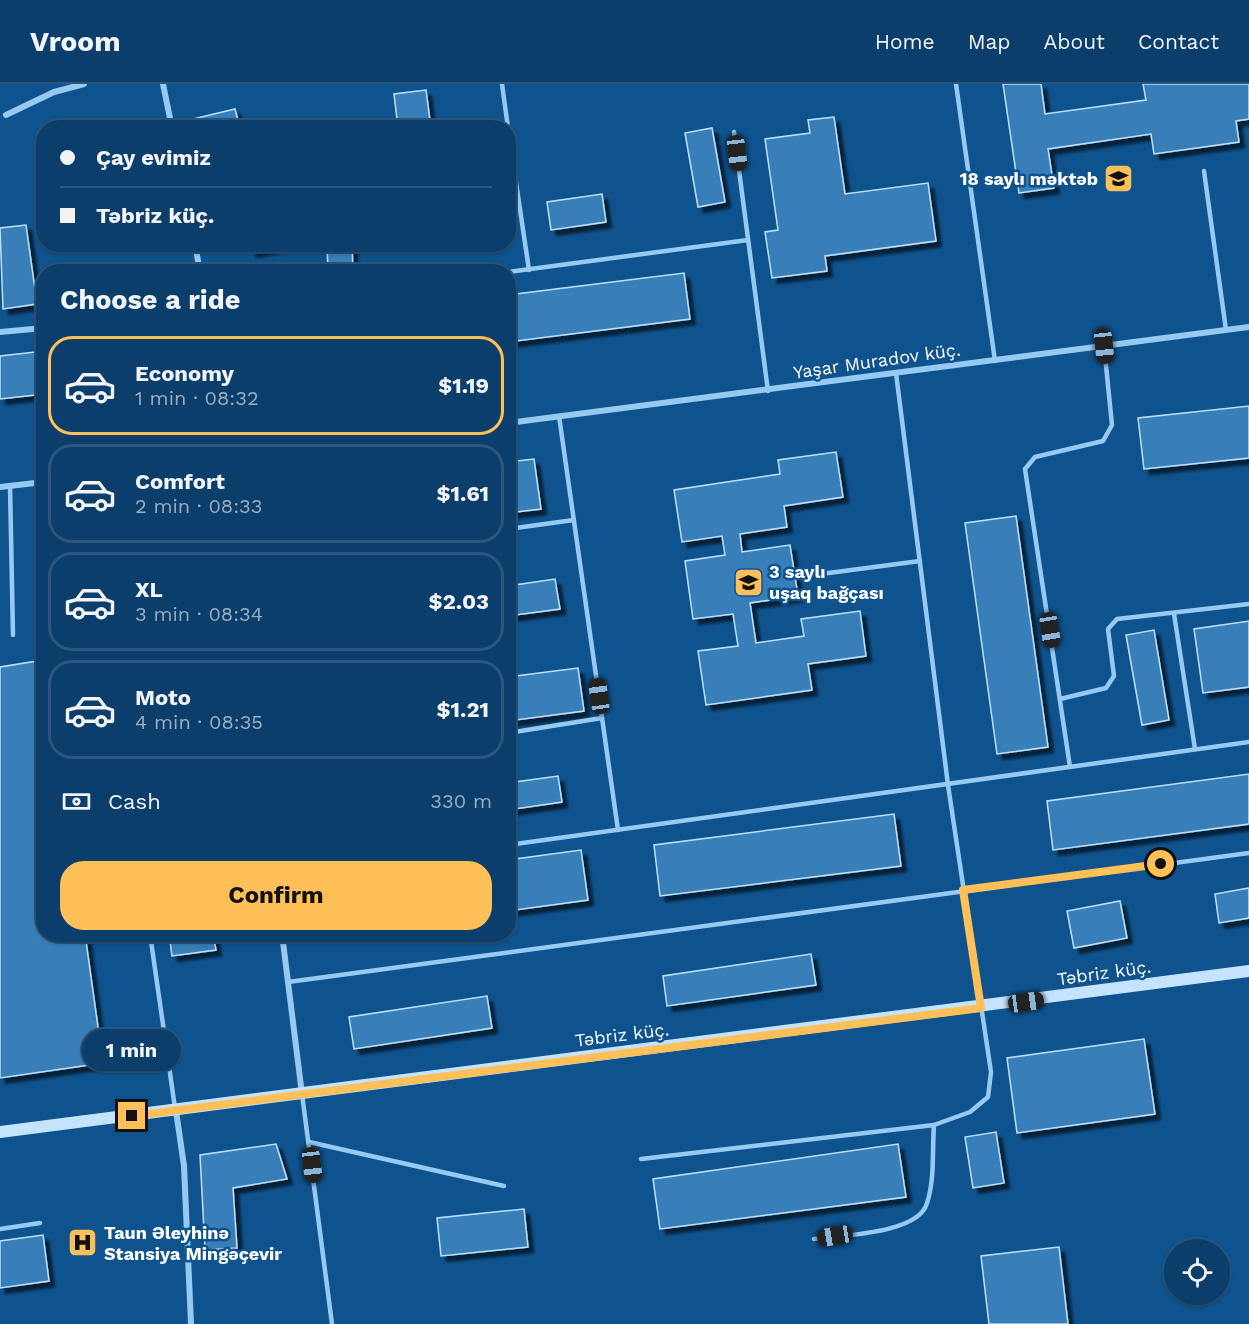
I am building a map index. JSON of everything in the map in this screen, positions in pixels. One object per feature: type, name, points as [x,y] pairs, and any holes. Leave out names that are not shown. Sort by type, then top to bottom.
[{"type":"main road","name":"Təbriz küç.","points":[[0,1132],[981,1008],[1249,971]]},
{"type":"street","points":[[6,115],[54,92],[84,84]]},
{"type":"street","points":[[163,84],[170,120]]},
{"type":"street","name":"Yaşar Muradov küç.","points":[[516,422],[1249,327]]},
{"type":"street","points":[[0,332],[36,329]]},
{"type":"street","points":[[0,487],[36,483]]},
{"type":"street","points":[[283,942],[303,1094]]},
{"type":"street","points":[[176,1111],[184,1166],[191,1324]]},
{"type":"lane","points":[[502,84],[507,120]]},
{"type":"lane","points":[[956,84],[995,361]]},
{"type":"lane","points":[[734,132],[768,391]]},
{"type":"lane","points":[[1204,171],[1226,330]]},
{"type":"lane","points":[[516,182],[529,270]]},
{"type":"lane","points":[[516,271],[748,240]]},
{"type":"lane","points":[[1070,767],[1025,469],[1035,457],[1103,441],[1112,425],[1104,346]]},
{"type":"lane","points":[[641,1159],[934,1125],[970,1112],[988,1097],[991,1072],[948,785],[896,373]]},
{"type":"lane","points":[[559,417],[618,830]]},
{"type":"lane","points":[[10,486],[13,635]]},
{"type":"lane","points":[[516,527],[574,520]]},
{"type":"lane","points":[[821,574],[920,561]]},
{"type":"lane","points":[[1060,699],[1106,688],[1114,676],[1108,629],[1117,620],[1249,604]]},
{"type":"lane","points":[[1174,614],[1195,750]]},
{"type":"lane","points":[[516,733],[602,718]]},
{"type":"lane","points":[[516,844],[1249,742]]},
{"type":"lane","points":[[288,982],[1249,853]]},
{"type":"lane","points":[[151,942],[176,1111]]},
{"type":"lane","points":[[303,1094],[332,1324]]},
{"type":"lane","points":[[814,1239],[901,1226],[917,1219],[927,1206],[934,1125]]},
{"type":"lane","points":[[309,1142],[504,1186]]},
{"type":"lane","points":[[0,1229],[40,1223]]},
{"type":"building","points":[[1003,84],[1041,84],[1045,114],[1146,100],[1143,84],[1249,84],[1249,119],[1236,121],[1239,142],[1154,154],[1151,134],[1048,149],[1054,188],[1019,193]]},
{"type":"building","points":[[426,90],[430,120],[397,120],[394,94]]},
{"type":"building","points":[[235,109],[238,120],[193,120]]},
{"type":"building","points":[[834,117],[845,194],[928,183],[936,241],[825,256],[827,271],[772,278],[765,232],[778,230],[765,139],[810,133],[808,120]]},
{"type":"building","points":[[712,128],[725,202],[698,207],[685,133]]},
{"type":"building","points":[[602,194],[606,222],[551,230],[547,202]]},
{"type":"building","points":[[26,225],[36,304],[3,309],[0,228]]},
{"type":"building","points":[[327,252],[352,252],[353,264],[328,264]]},
{"type":"building","points":[[684,273],[690,319],[516,341],[516,294]]},
{"type":"building","points":[[36,352],[36,395],[0,399],[0,356]]},
{"type":"building","points":[[1249,406],[1249,458],[1144,469],[1138,418]]},
{"type":"building","points":[[836,452],[843,497],[784,506],[787,527],[740,534],[742,552],[790,545],[798,596],[750,603],[756,643],[804,636],[801,619],[860,611],[866,656],[808,664],[812,690],[706,705],[698,651],[738,646],[733,614],[693,619],[685,561],[725,555],[722,536],[682,542],[674,490],[780,474],[778,460]]},
{"type":"building","points":[[534,459],[541,509],[516,512],[516,461]]},
{"type":"building","points":[[1016,516],[1048,747],[997,754],[965,523]]},
{"type":"building","points":[[555,579],[560,609],[516,615],[516,585]]},
{"type":"building","points":[[1249,621],[1249,687],[1203,693],[1194,629]]},
{"type":"building","points":[[1154,630],[1169,720],[1142,725],[1126,635]]},
{"type":"building","points":[[36,661],[36,942],[86,942],[103,1063],[0,1078],[0,667]]},
{"type":"building","points":[[578,668],[584,711],[516,720],[516,676]]},
{"type":"building","points":[[1249,774],[1249,824],[1053,850],[1047,801]]},
{"type":"building","points":[[558,776],[562,802],[516,809],[516,782]]},
{"type":"building","points":[[894,814],[901,866],[660,896],[654,845]]},
{"type":"building","points":[[581,850],[588,900],[516,910],[516,859]]},
{"type":"building","points":[[1249,888],[1249,918],[1219,923],[1215,894]]},
{"type":"building","points":[[1120,901],[1127,938],[1074,948],[1067,911]]},
{"type":"building","points":[[170,942],[214,942],[216,950],[172,956]]},
{"type":"building","points":[[811,954],[816,985],[667,1006],[663,976]]},
{"type":"building","points":[[487,996],[492,1028],[354,1049],[349,1017]]},
{"type":"building","points":[[1144,1039],[1155,1114],[1017,1133],[1007,1058]]},
{"type":"building","points":[[996,1132],[1004,1183],[973,1188],[965,1137]]},
{"type":"building","points":[[276,1144],[287,1179],[233,1188],[237,1248],[205,1250],[200,1155]]},
{"type":"building","points":[[898,1144],[906,1197],[660,1229],[653,1179]]},
{"type":"building","points":[[524,1209],[528,1247],[441,1256],[437,1218]]},
{"type":"building","points":[[43,1235],[49,1281],[0,1288],[0,1241]]},
{"type":"building","points":[[1059,1247],[1068,1324],[989,1324],[981,1256]]},
{"type":"place","name":"18 saylı məktəb","points":[[1119,179]]},
{"type":"place","name":"3 saylı uşaq bağçası","points":[[748,582]]},
{"type":"place","name":"Taun Əleyhinə Stansiya Mingəçevir","points":[[83,1243]]},
{"type":"route","points":[[132,1116],[981,1008],[963,890],[1161,864]]}]
